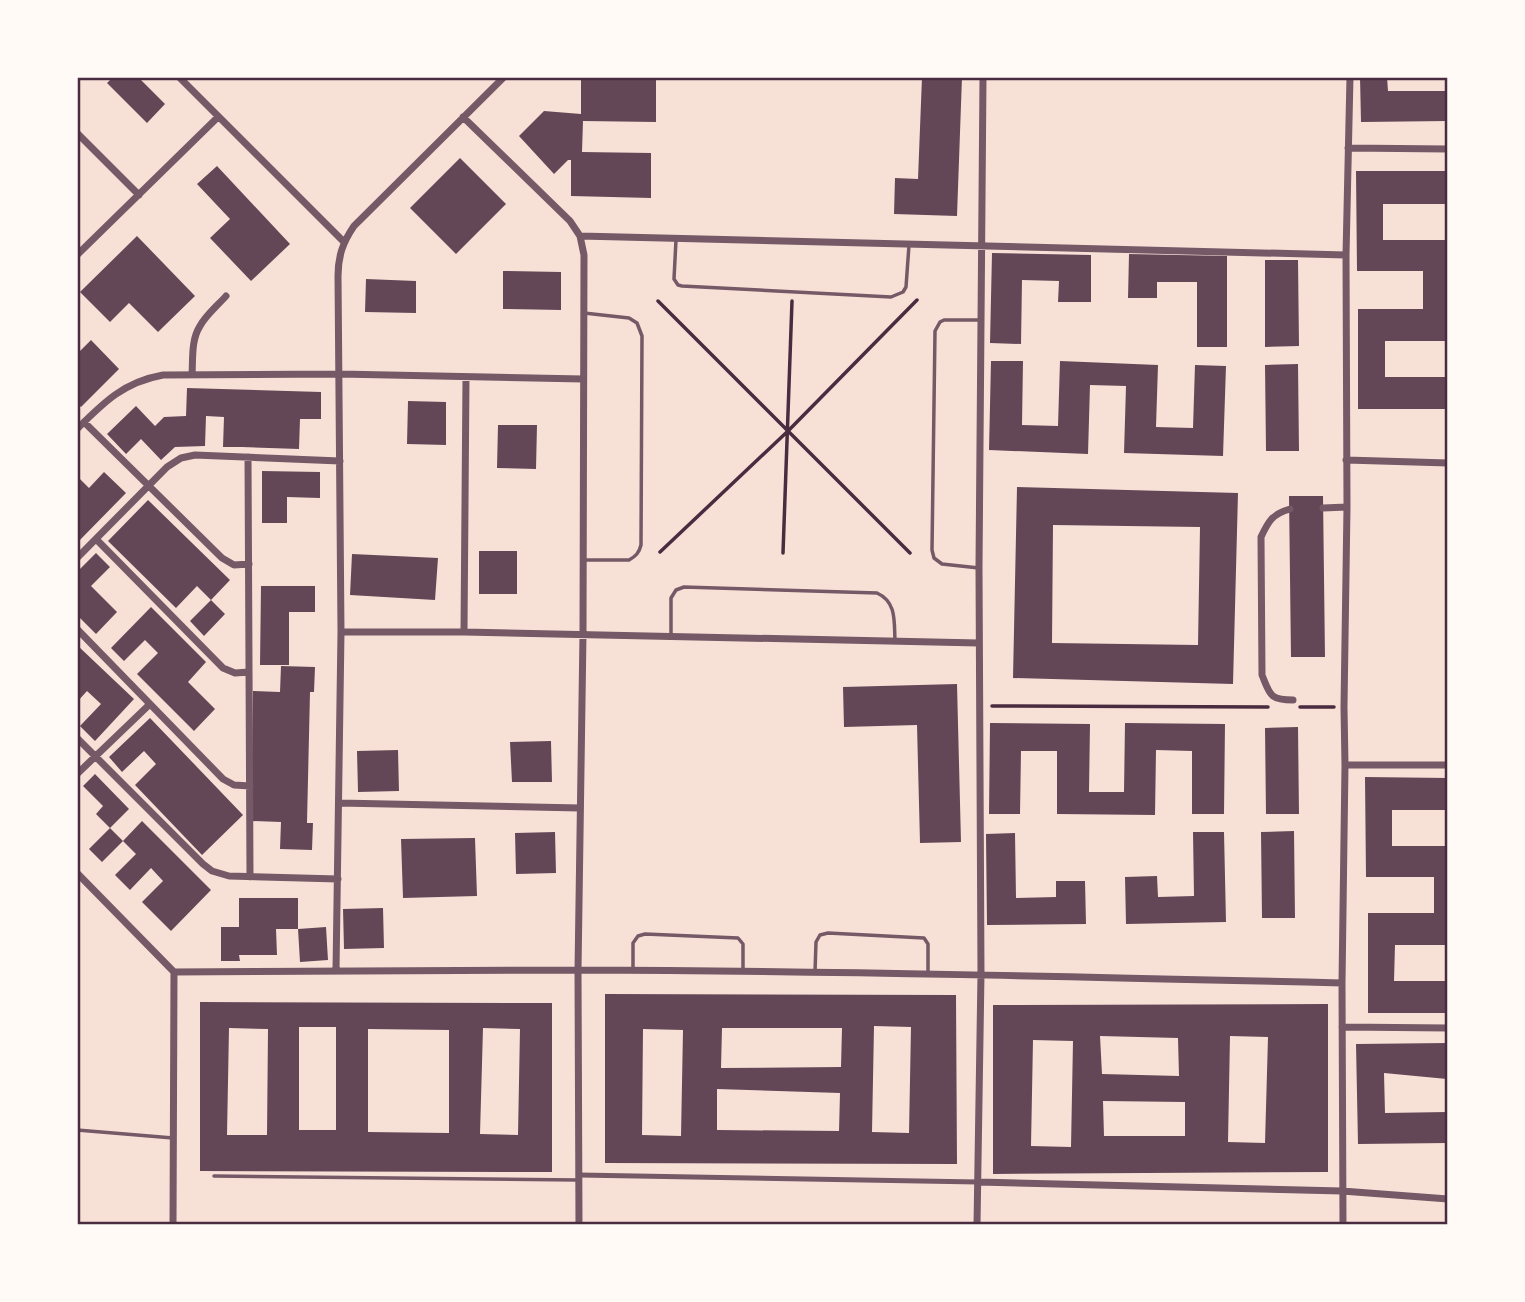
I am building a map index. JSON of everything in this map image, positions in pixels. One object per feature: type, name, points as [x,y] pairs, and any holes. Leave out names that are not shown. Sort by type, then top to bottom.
[{"type":"street","points":[[178,77],[344,243]]},
{"type":"street","points":[[336,971],[341,632],[338,264],[344,243],[354,226],[504,77]]},
{"type":"street","points":[[977,1225],[981,974],[979,568],[983,77]]},
{"type":"street","points":[[1343,1225],[1343,707],[1350,77]]},
{"type":"street","points":[[77,256],[218,117]]},
{"type":"street","points":[[463,117],[570,222],[580,236],[584,255],[583,634],[578,970],[579,1225]]},
{"type":"street","points":[[77,133],[138,195]]},
{"type":"street","points":[[1348,148],[1448,149]]},
{"type":"street","points":[[580,236],[1346,255]]},
{"type":"street","points":[[192,375],[196,334],[206,317],[226,296]]},
{"type":"street","points":[[77,429],[105,401],[128,386],[163,375],[340,374],[583,379]]},
{"type":"street","points":[[464,632],[466,377]]},
{"type":"street","points":[[84,422],[222,558],[233,565],[248,564]]},
{"type":"street","points":[[77,558],[173,462],[188,456],[340,461]]},
{"type":"street","points":[[248,457],[250,877]]},
{"type":"street","points":[[1346,460],[1448,463]]},
{"type":"street","points":[[1323,508],[1347,507]]},
{"type":"street","points":[[1290,509],[1279,512],[1268,522],[1261,537],[1262,675],[1270,693],[1291,704]]},
{"type":"street","points":[[96,539],[223,668],[235,673],[249,673]]},
{"type":"street","points":[[77,629],[223,779],[234,785],[250,786]]},
{"type":"street","points":[[341,632],[583,634],[979,643]]},
{"type":"street","points":[[77,774],[150,705]]},
{"type":"street","points":[[77,738],[203,864],[220,874],[338,879]]},
{"type":"street","points":[[1345,765],[1448,765]]},
{"type":"street","points":[[339,803],[580,808]]},
{"type":"street","points":[[77,873],[174,972],[173,1225]]},
{"type":"street","points":[[174,972],[815,972],[1342,983]]},
{"type":"street","points":[[1342,1027],[1448,1028]]},
{"type":"street","points":[[579,1178],[978,1182],[1342,1191],[1448,1199]]},
{"type":"lane","points":[[676,238],[674,279],[682,286],[891,297],[903,292],[906,287],[909,244]]},
{"type":"lane","points":[[583,560],[629,561],[639,552],[641,545],[642,350],[642,332],[633,320],[584,313]]},
{"type":"lane","points":[[979,568],[942,564],[933,558],[932,550],[937,326],[944,320],[981,320]]},
{"type":"lane","points":[[671,636],[671,598],[676,590],[684,587],[877,593],[886,597],[892,605],[895,641]]},
{"type":"lane","points":[[815,972],[816,942],[820,935],[828,933],[924,938],[928,944],[928,974]]},
{"type":"lane","points":[[633,971],[633,943],[638,936],[645,934],[738,938],[743,944],[743,972]]},
{"type":"lane","points":[[77,1130],[173,1138]]},
{"type":"lane","points":[[214,1176],[579,1178]]},
{"type":"path","points":[[660,552],[788,431],[917,300]]},
{"type":"path","points":[[658,301],[910,553]]},
{"type":"path","points":[[783,553],[792,301]]},
{"type":"path","points":[[1291,704],[1343,707]]},
{"type":"path","points":[[979,706],[1276,707]]},
{"type":"building","points":[[113,77],[138,77],[165,104],[147,123],[107,83]]},
{"type":"building","points":[[922,77],[962,77],[957,216],[894,214],[895,178],[918,179]]},
{"type":"building","points":[[1360,77],[1387,77],[1388,91],[1448,91],[1448,121],[1361,122]]},
{"type":"building","points":[[581,78],[656,79],[656,122],[583,121],[582,152],[651,153],[651,198],[571,196],[571,160],[554,174],[519,136],[544,111],[581,114]]},
{"type":"building","points":[[460,158],[506,204],[456,254],[410,208]]},
{"type":"building","points":[[217,166],[290,244],[251,281],[210,238],[230,219],[197,184]]},
{"type":"building","points":[[1356,171],[1446,171],[1446,204],[1383,204],[1383,240],[1447,240],[1448,341],[1385,341],[1385,377],[1448,377],[1448,409],[1358,409],[1358,309],[1423,309],[1423,271],[1357,271]]},
{"type":"building","points":[[137,236],[195,296],[158,332],[129,303],[110,322],[80,292]]},
{"type":"building","points":[[992,253],[1091,255],[1091,302],[1058,302],[1059,281],[1022,280],[1021,344],[990,343]]},
{"type":"building","points":[[1129,254],[1227,256],[1227,347],[1197,347],[1197,282],[1157,282],[1157,298],[1128,298]]},
{"type":"building","points":[[1265,260],[1298,260],[1299,346],[1265,347]]},
{"type":"building","points":[[503,271],[561,272],[561,310],[503,309]]},
{"type":"building","points":[[366,279],[416,281],[416,313],[365,312]]},
{"type":"building","points":[[91,340],[119,369],[81,407],[77,403],[77,354]]},
{"type":"building","points":[[991,361],[1023,361],[1022,425],[1058,426],[1060,361],[1158,365],[1156,427],[1193,428],[1195,365],[1226,366],[1223,456],[1124,453],[1126,386],[1090,385],[1088,454],[989,450]]},
{"type":"building","points":[[1298,364],[1299,451],[1266,451],[1265,365]]},
{"type":"building","points":[[187,388],[321,392],[321,419],[300,419],[299,449],[223,447],[224,417],[206,416],[205,446],[175,447],[161,460],[141,439],[126,454],[107,434],[136,406],[155,426],[164,417],[186,416]]},
{"type":"building","points":[[408,401],[446,402],[446,445],[407,444]]},
{"type":"building","points":[[498,425],[537,425],[536,469],[497,468]]},
{"type":"building","points":[[262,471],[320,472],[320,498],[287,497],[287,523],[262,523]]},
{"type":"building","points":[[104,472],[126,493],[77,543],[77,476],[89,488]]},
{"type":"building","points":[[1017,487],[1238,493],[1233,684],[1013,678]],"holes":[[[1053,525],[1200,527],[1198,645],[1052,643]]]},
{"type":"building","points":[[1289,496],[1323,496],[1325,657],[1291,657]]},
{"type":"building","points":[[148,500],[230,580],[211,600],[197,586],[176,608],[108,541]]},
{"type":"building","points":[[479,551],[517,551],[517,594],[479,594]]},
{"type":"building","points":[[96,553],[110,567],[91,586],[117,612],[96,634],[77,615],[77,572]]},
{"type":"building","points":[[352,554],[438,558],[435,600],[350,595]]},
{"type":"building","points":[[261,586],[315,586],[315,612],[289,612],[289,665],[260,665]]},
{"type":"building","points":[[211,600],[225,614],[204,636],[190,621]]},
{"type":"building","points":[[151,607],[206,662],[188,682],[215,709],[194,731],[137,674],[158,653],[145,640],[124,661],[111,648]]},
{"type":"building","points":[[77,645],[134,699],[95,741],[80,726],[101,704],[87,691],[77,702]]},
{"type":"building","points":[[281,666],[315,667],[314,692],[310,692],[307,823],[313,823],[312,850],[280,849],[281,822],[251,821],[253,691],[280,692]]},
{"type":"building","points":[[957,684],[961,842],[920,843],[917,725],[844,727],[843,687]]},
{"type":"building","points":[[150,718],[243,815],[202,855],[135,785],[156,764],[144,751],[122,772],[109,757]]},
{"type":"building","points":[[990,723],[1090,724],[1089,792],[1124,792],[1125,723],[1225,724],[1224,814],[1192,814],[1192,751],[1156,750],[1155,815],[1057,814],[1057,751],[1021,751],[1020,814],[989,814]]},
{"type":"building","points":[[1298,727],[1299,814],[1266,814],[1265,728]]},
{"type":"building","points":[[551,741],[552,782],[512,782],[510,742]]},
{"type":"building","points":[[398,750],[399,791],[358,792],[357,751]]},
{"type":"building","points":[[95,774],[129,809],[110,828],[96,814],[103,806],[83,786]]},
{"type":"building","points":[[1365,777],[1448,778],[1448,810],[1392,810],[1392,846],[1448,846],[1448,945],[1395,945],[1394,981],[1448,981],[1448,1013],[1368,1013],[1368,913],[1434,913],[1434,877],[1366,877]]},
{"type":"building","points":[[142,821],[211,890],[171,931],[142,902],[163,881],[151,868],[130,890],[115,875],[136,854],[123,841]]},
{"type":"building","points":[[110,828],[123,841],[102,862],[89,849]]},
{"type":"building","points":[[1294,831],[1295,918],[1262,918],[1261,832]]},
{"type":"building","points":[[555,832],[556,873],[516,874],[515,833]]},
{"type":"building","points":[[1193,832],[1224,832],[1226,922],[1126,924],[1125,877],[1157,876],[1158,897],[1194,896]]},
{"type":"building","points":[[1015,833],[1016,898],[1056,897],[1056,881],[1085,881],[1086,924],[987,925],[986,834]]},
{"type":"building","points":[[475,838],[477,896],[403,898],[401,839]]},
{"type":"building","points":[[239,898],[298,898],[298,929],[276,929],[277,955],[239,955],[240,961],[221,961],[221,927],[239,927]]},
{"type":"building","points":[[383,908],[384,948],[344,949],[343,909]]},
{"type":"building","points":[[326,927],[328,960],[300,962],[298,929]]},
{"type":"building","points":[[605,994],[956,995],[957,1164],[605,1163]],"holes":[[[874,1026],[911,1027],[909,1133],[872,1132]],[[722,1028],[842,1028],[841,1067],[721,1068]],[[643,1029],[683,1030],[681,1136],[642,1135]],[[717,1089],[840,1093],[839,1131],[717,1130]]]},
{"type":"building","points":[[200,1002],[552,1003],[552,1172],[200,1171]],"holes":[[[299,1027],[336,1027],[336,1130],[299,1130]],[[229,1028],[268,1029],[267,1135],[227,1135]],[[483,1028],[520,1029],[518,1135],[480,1134]],[[368,1029],[449,1030],[449,1133],[368,1132]]]},
{"type":"building","points":[[1328,1004],[1328,1172],[993,1174],[993,1005]],"holes":[[[1100,1036],[1178,1038],[1179,1076],[1102,1074]],[[1230,1036],[1268,1037],[1265,1143],[1228,1142]],[[1033,1040],[1073,1041],[1071,1147],[1031,1146]],[[1103,1101],[1185,1102],[1185,1136],[1104,1136]]]},
{"type":"building","points":[[1447,1043],[1447,1079],[1384,1073],[1385,1113],[1447,1112],[1448,1143],[1358,1144],[1356,1044]]}]
